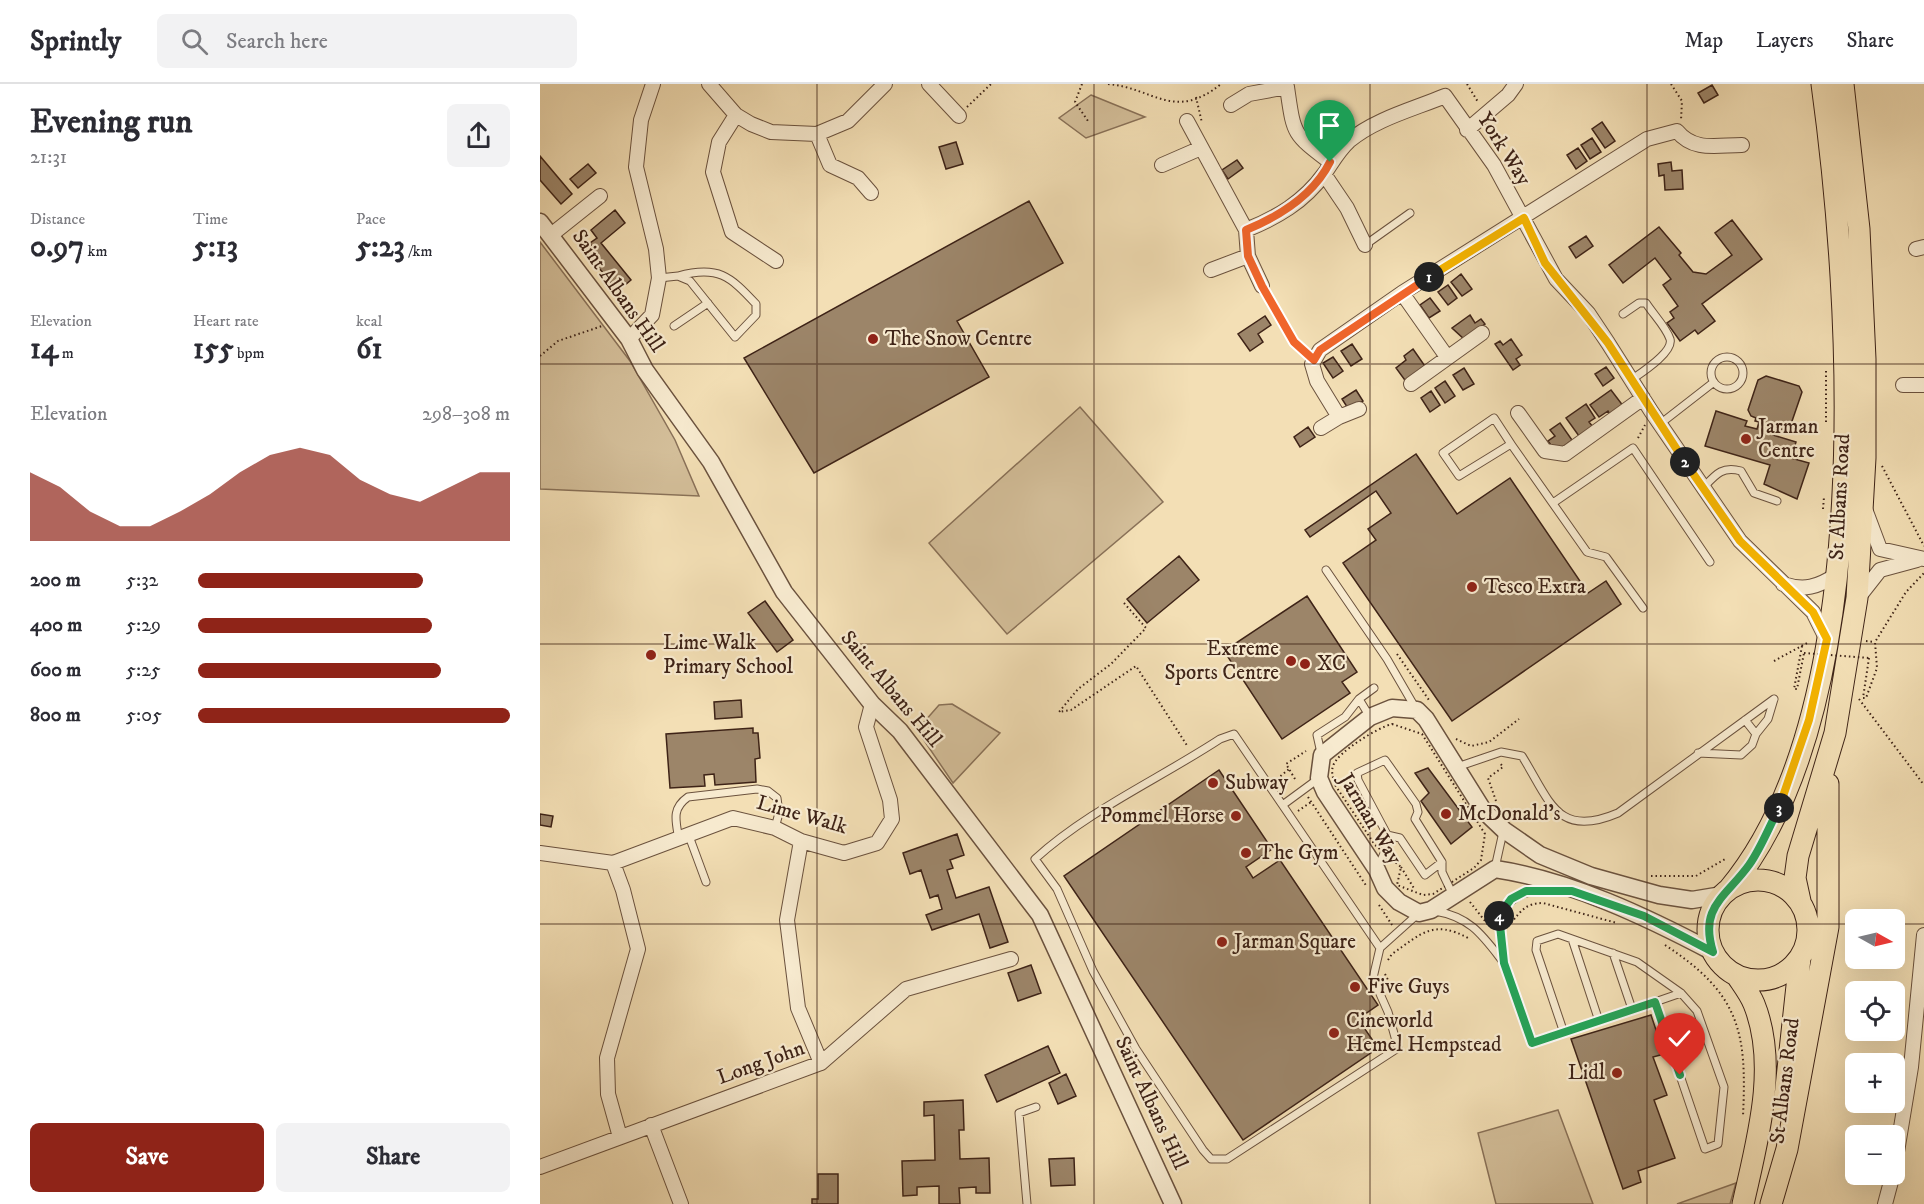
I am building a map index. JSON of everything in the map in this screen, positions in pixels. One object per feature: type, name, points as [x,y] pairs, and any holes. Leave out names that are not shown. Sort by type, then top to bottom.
[{"type":"main road","name":"St Albans Road","points":[[1725,892],[1754,856],[1784,797],[1809,720],[1827,639],[1836,575],[1845,417],[1842,284],[1831,145],[1822,84]]},
{"type":"main road","name":"St Albans Road","points":[[1800,901],[1795,878],[1798,856],[1828,763],[1844,690],[1857,598],[1865,417],[1862,281],[1843,84]]},
{"type":"main road","points":[[1771,1204],[1787,1149],[1828,927],[1828,763]]},
{"type":"main road","points":[[1751,881],[1775,882],[1789,890],[1800,901],[1808,929],[1806,947],[1800,958],[1779,976],[1751,980],[1737,976],[1723,966],[1713,952],[1708,938],[1708,922],[1713,908],[1725,892],[1751,881]]},
{"type":"main road","name":"St Albans Road","points":[[1765,1204],[1780,1134],[1800,958]]},
{"type":"main road","name":"St Albans Road","points":[[1737,976],[1753,1002],[1759,1019],[1764,1040],[1765,1071],[1755,1152],[1743,1204]]},
{"type":"street","points":[[629,339],[652,315],[659,278],[656,249],[636,167],[641,120],[653,84]]},
{"type":"street","points":[[709,84],[736,114],[771,132],[818,134],[848,121],[885,84]]},
{"type":"street","points":[[929,84],[959,116]]},
{"type":"street","points":[[1467,130],[1508,95],[1516,84]]},
{"type":"street","points":[[1232,105],[1249,94],[1287,87],[1292,123],[1298,137],[1327,168],[1365,245]]},
{"type":"street","name":"York Way","points":[[1246,230],[1281,215],[1327,168],[1348,142],[1368,128],[1445,90],[1467,130],[1494,165],[1524,218],[1545,263],[1556,279],[1588,313],[1642,398],[1740,541],[1813,612],[1827,639]]},
{"type":"street","points":[[736,114],[719,142],[713,172],[732,232],[776,261]]},
{"type":"street","points":[[1187,121],[1246,230],[1248,256],[1262,286]]},
{"type":"street","points":[[1339,417],[1312,370],[1314,360],[1320,350],[1402,293],[1647,139],[1677,131],[1685,142],[1700,146],[1742,145]]},
{"type":"street","points":[[818,134],[830,165],[858,178],[871,193]]},
{"type":"street","points":[[1162,165],[1201,148]]},
{"type":"street","points":[[551,236],[600,196]]},
{"type":"street","name":"Saint Albans Hill","points":[[540,222],[629,339],[645,370],[711,462],[784,592],[872,704],[900,731],[1040,915],[1173,1204]]},
{"type":"street","points":[[1211,270],[1248,256]]},
{"type":"street","points":[[1402,293],[1447,357]]},
{"type":"street","points":[[1411,384],[1482,333]]},
{"type":"street","points":[[1904,385],[1924,385]]},
{"type":"street","points":[[1518,413],[1545,451],[1566,454],[1642,398]]},
{"type":"street","points":[[1321,428],[1359,409]]},
{"type":"street","points":[[1862,499],[1880,549],[1921,559]]},
{"type":"street","points":[[1857,598],[1880,570],[1921,559]]},
{"type":"street","points":[[1781,583],[1805,588],[1816,586],[1836,575]]},
{"type":"street","name":"Lime Walk","points":[[540,853],[613,863],[732,818],[776,828],[801,841],[844,853],[877,843],[891,819],[890,800],[866,727],[872,704]]},
{"type":"street","name":"Jarman Way","points":[[1417,710],[1392,708],[1370,717],[1322,755],[1319,778],[1377,870],[1385,888],[1399,902],[1425,912]]},
{"type":"street","points":[[1417,710],[1442,744],[1483,810],[1504,830],[1540,855],[1590,876],[1659,895],[1692,900],[1725,892]]},
{"type":"street","points":[[801,841],[787,920],[798,1008],[821,1064]]},
{"type":"street","points":[[613,863],[638,949],[607,1058],[608,1094],[620,1137]]},
{"type":"street","points":[[1425,912],[1495,869],[1526,874],[1644,916],[1713,952]]},
{"type":"street","points":[[1901,1125],[1911,1067],[1924,935]]},
{"type":"street","name":"Long John","points":[[540,1167],[821,1064],[906,989],[1011,959]]},
{"type":"street","points":[[651,1125],[681,1204]]},
{"type":"street","points":[[1885,1204],[1890,1185]]},
{"type":"lane","points":[[1365,245],[1410,213]]},
{"type":"lane","points":[[659,278],[695,271],[729,276],[756,304],[756,315],[735,338],[690,281],[678,276]]},
{"type":"lane","points":[[674,326],[708,303]]},
{"type":"lane","points":[[1623,314],[1639,303],[1646,303],[1670,340],[1670,347],[1661,357],[1631,380]]},
{"type":"lane","points":[[1733,357],[1741,363],[1744,374],[1734,387],[1723,388],[1714,382],[1712,367],[1718,359],[1733,357]]},
{"type":"lane","points":[[1660,424],[1714,382]]},
{"type":"lane","points":[[1511,444],[1459,476],[1443,453],[1494,418],[1587,552],[1606,557],[1643,608]]},
{"type":"lane","points":[[1553,503],[1633,448],[1710,562]]},
{"type":"lane","points":[[1703,488],[1722,469],[1730,468],[1741,471],[1754,493],[1777,501]]},
{"type":"lane","points":[[1326,570],[1387,659],[1417,710]]},
{"type":"lane","points":[[1322,755],[1317,735],[1345,717],[1359,699],[1374,688]]},
{"type":"lane","points":[[1359,699],[1370,717]]},
{"type":"lane","points":[[1457,767],[1501,752],[1522,756],[1557,813],[1578,824],[1599,821],[1618,813],[1698,753],[1774,699],[1768,719],[1756,734],[1752,745],[1741,755],[1698,753]]},
{"type":"lane","points":[[1745,720],[1756,734]]},
{"type":"lane","points":[[1380,948],[1284,804],[1234,734],[1220,739],[1093,816],[1053,842],[1035,859],[1057,889],[1093,971],[1136,1049],[1211,1159],[1227,1159],[1398,1048],[1388,1012],[1373,978],[1380,948],[1425,912],[1461,916],[1482,935],[1504,963]]},
{"type":"lane","points":[[1377,870],[1390,840],[1358,780],[1357,773],[1385,760],[1416,804],[1418,812],[1415,819],[1442,862],[1442,872],[1451,891],[1456,894]]},
{"type":"lane","points":[[1284,804],[1319,778]]},
{"type":"lane","points":[[706,882],[674,815],[679,804],[688,797],[757,789],[768,791],[777,798],[779,813],[776,828]]},
{"type":"lane","points":[[1495,869],[1504,830]]},
{"type":"lane","points":[[1387,835],[1400,838],[1425,874],[1442,862]]},
{"type":"lane","points":[[1572,891],[1526,891],[1511,899],[1499,915],[1504,963],[1532,1043],[1681,993]]},
{"type":"lane","points":[[1564,1033],[1536,950],[1537,941],[1558,934],[1613,953],[1655,972],[1681,993],[1697,1011],[1724,1088],[1718,1144],[1705,1149],[1655,1002]]},
{"type":"lane","points":[[1572,939],[1599,1021]]},
{"type":"lane","points":[[1613,953],[1632,1009]]},
{"type":"lane","points":[[1027,1204],[1019,1113],[1036,1107]]},
{"type":"path","points":[[959,116],[991,84]]},
{"type":"path","points":[[1082,84],[1075,102],[1088,121]]},
{"type":"path","points":[[1108,84],[1123,85],[1157,100],[1174,104],[1215,89],[1221,84]]},
{"type":"path","points":[[1467,84],[1486,113]]},
{"type":"path","points":[[1671,84],[1682,101],[1682,118],[1677,131]]},
{"type":"path","points":[[1262,286],[1294,342],[1314,360]]},
{"type":"path","points":[[540,356],[558,341],[616,322]]},
{"type":"path","points":[[1826,362],[1826,431]]},
{"type":"path","points":[[1633,448],[1651,411]]},
{"type":"path","points":[[1823,510],[1825,488]]},
{"type":"path","points":[[1802,646],[1794,689],[1797,689],[1804,653],[1869,658],[1863,698],[1866,698],[1877,668],[1875,642],[1906,592],[1924,573]]},
{"type":"path","points":[[1124,603],[1146,628],[1111,664],[1078,689],[1059,712],[1071,710],[1136,666],[1194,756]]},
{"type":"path","points":[[1774,661],[1813,640],[1802,691]]},
{"type":"path","points":[[1859,640],[1875,642]]},
{"type":"path","points":[[1856,664],[1858,652]]},
{"type":"path","points":[[1852,691],[1924,785]]},
{"type":"path","points":[[1442,744],[1453,737],[1471,747],[1489,742],[1519,719]]},
{"type":"path","points":[[1489,742],[1503,767],[1488,778],[1497,804]]},
{"type":"path","points":[[1269,785],[1289,770]]},
{"type":"path","points":[[1307,796],[1406,944]]},
{"type":"path","points":[[1290,816],[1311,802]]},
{"type":"path","points":[[1642,875],[1666,878],[1696,876],[1726,859],[1733,850]]},
{"type":"path","points":[[1401,867],[1416,892]]},
{"type":"path","points":[[1397,885],[1407,878]]},
{"type":"path","points":[[1456,894],[1491,928],[1513,922],[1519,911],[1532,903],[1543,903],[1626,926]]},
{"type":"path","points":[[1380,996],[1392,988],[1384,975],[1387,962],[1392,954],[1406,944],[1438,927],[1456,931],[1472,940],[1482,935]]},
{"type":"path","points":[[1660,942],[1702,975],[1719,992],[1732,1012],[1742,1042],[1742,1121]]},
{"type":"shaded area","points":[[1091,95],[1145,117],[1086,138],[1059,118]]},
{"type":"shaded area","points":[[540,242],[630,361],[675,440],[699,496],[540,489]]},
{"type":"shaded area","points":[[1080,407],[1163,502],[1007,634],[929,543]]},
{"type":"shaded area","points":[[952,704],[1000,733],[953,783],[917,730],[939,705]]},
{"type":"shaded area","points":[[1558,1110],[1593,1204],[1496,1204],[1478,1133]]},
{"type":"shaded area","points":[[1736,1183],[1730,1204],[1677,1204]]},
{"type":"building","points":[[1712,85],[1718,95],[1704,103],[1698,93]]},
{"type":"building","points":[[1602,122],[1615,141],[1605,148],[1592,129]]},
{"type":"building","points":[[1592,138],[1601,152],[1590,159],[1581,145]]},
{"type":"building","points":[[956,142],[963,164],[946,169],[939,147]]},
{"type":"building","points":[[1578,148],[1587,161],[1576,169],[1567,155]]},
{"type":"building","points":[[540,156],[572,194],[561,204],[540,180]]},
{"type":"building","points":[[1237,160],[1243,168],[1228,179],[1222,170]]},
{"type":"building","points":[[1671,162],[1672,171],[1682,170],[1683,189],[1665,190],[1664,175],[1659,176],[1658,164]]},
{"type":"building","points":[[588,164],[596,173],[578,188],[570,179]]},
{"type":"building","name":"The Snow Centre","points":[[1029,201],[1063,263],[957,321],[989,377],[814,473],[744,358]]},
{"type":"building","points":[[615,210],[625,223],[601,243],[631,280],[618,291],[589,256],[595,250],[590,243],[597,238],[591,230]]},
{"type":"building","points":[[1732,220],[1762,259],[1702,304],[1715,321],[1698,334],[1695,330],[1680,341],[1667,323],[1674,318],[1670,312],[1678,306],[1663,285],[1671,279],[1655,258],[1623,283],[1609,265],[1659,227],[1681,253],[1679,255],[1693,272],[1706,274],[1732,255],[1715,233]]},
{"type":"building","points":[[1586,236],[1593,246],[1576,258],[1569,247]]},
{"type":"building","points":[[1461,274],[1472,289],[1462,296],[1451,282]]},
{"type":"building","points":[[1448,285],[1457,298],[1448,305],[1438,292]]},
{"type":"building","points":[[1430,298],[1440,311],[1429,318],[1420,305]]},
{"type":"building","points":[[1470,315],[1475,323],[1481,319],[1485,324],[1464,339],[1452,328]]},
{"type":"building","points":[[1265,316],[1271,325],[1258,334],[1263,342],[1250,351],[1238,334]]},
{"type":"building","points":[[1511,339],[1522,355],[1516,359],[1520,365],[1513,370],[1495,344],[1500,341],[1503,345]]},
{"type":"building","points":[[1352,344],[1362,359],[1351,366],[1341,351]]},
{"type":"building","points":[[1413,349],[1427,369],[1407,383],[1396,368],[1406,360],[1404,356]]},
{"type":"building","points":[[1333,357],[1343,371],[1333,378],[1323,363]]},
{"type":"building","points":[[1606,367],[1614,378],[1603,386],[1595,374]]},
{"type":"building","points":[[1464,368],[1474,384],[1463,390],[1453,375]]},
{"type":"building","name":"Jarman Centre","points":[[1766,376],[1799,386],[1802,392],[1790,427],[1784,431],[1775,428],[1773,435],[1796,442],[1791,458],[1809,463],[1797,499],[1764,484],[1770,465],[1705,446],[1716,411],[1747,421],[1745,426],[1757,429],[1759,422],[1755,421],[1756,418],[1751,416],[1748,410],[1758,380]]},
{"type":"building","points":[[1445,381],[1455,396],[1445,403],[1435,388]]},
{"type":"building","points":[[1356,390],[1363,401],[1349,410],[1342,399]]},
{"type":"building","points":[[1611,390],[1624,407],[1611,416],[1608,411],[1599,417],[1590,405]]},
{"type":"building","points":[[1431,391],[1440,405],[1430,412],[1421,398]]},
{"type":"building","points":[[1586,404],[1595,418],[1589,422],[1593,427],[1579,436],[1566,418]]},
{"type":"building","points":[[1560,423],[1572,440],[1556,452],[1548,441],[1555,436],[1550,430]]},
{"type":"building","points":[[1308,427],[1315,437],[1300,447],[1294,437]]},
{"type":"building","name":"Tesco Extra","points":[[1416,454],[1457,514],[1510,478],[1588,593],[1606,581],[1621,604],[1452,721],[1343,563],[1376,540],[1368,529],[1391,513],[1376,491],[1310,537],[1305,530]]},
{"type":"building","points":[[1179,556],[1199,580],[1147,623],[1127,599]]},
{"type":"building","name":"Extreme Sports Centre","points":[[1307,596],[1357,672],[1342,682],[1350,693],[1282,739],[1224,651]]},
{"type":"building","points":[[765,601],[793,640],[777,652],[748,613]]},
{"type":"building","points":[[741,700],[742,717],[715,719],[714,702]]},
{"type":"building","name":"Lime Walk Primary School","points":[[753,728],[753,733],[758,733],[760,758],[755,759],[756,782],[715,785],[714,774],[704,775],[705,786],[670,788],[666,734]]},
{"type":"building","name":"McDonald's","points":[[1428,768],[1472,827],[1451,844],[1421,801],[1429,793],[1415,773]]},
{"type":"building","name":"Jarman Square","points":[[1219,770],[1272,849],[1246,867],[1253,878],[1280,860],[1378,1005],[1358,1019],[1378,1048],[1243,1140],[1064,876]]},
{"type":"building","points":[[540,814],[553,816],[551,827],[540,825]]},
{"type":"building","points":[[957,834],[964,855],[950,860],[953,868],[947,870],[956,898],[989,887],[1008,942],[990,948],[979,914],[932,930],[926,915],[942,909],[938,895],[930,898],[921,870],[910,874],[903,853]]},
{"type":"building","points":[[1031,965],[1041,993],[1018,1001],[1008,973]]},
{"type":"building","points":[[1651,1015],[1664,1054],[1653,1057],[1667,1095],[1654,1100],[1675,1158],[1638,1171],[1641,1182],[1623,1189],[1571,1039]]},
{"type":"building","points":[[1048,1046],[1060,1073],[997,1102],[985,1075]]},
{"type":"building","points":[[1066,1074],[1076,1096],[1058,1104],[1049,1083]]},
{"type":"building","points":[[963,1100],[964,1130],[959,1130],[960,1159],[989,1158],[990,1193],[976,1193],[976,1187],[959,1188],[960,1204],[939,1204],[939,1186],[917,1187],[917,1195],[903,1196],[902,1161],[935,1160],[934,1115],[924,1116],[924,1102]]},
{"type":"building","points":[[1074,1158],[1075,1185],[1051,1186],[1049,1159]]},
{"type":"building","points":[[818,1174],[838,1174],[838,1204],[812,1204],[812,1199],[818,1199]]},
{"type":"place","name":"The Snow Centre","points":[[873,339]]},
{"type":"place","name":"Jarman Centre","points":[[1746,439]]},
{"type":"place","name":"Tesco Extra","points":[[1472,587]]},
{"type":"place","name":"Lime Walk Primary School","points":[[651,655]]},
{"type":"place","name":"Extreme Sports Centre","points":[[1291,661]]},
{"type":"place","name":"XC","points":[[1305,664]]},
{"type":"place","name":"Subway","points":[[1213,783]]},
{"type":"place","name":"McDonald's","points":[[1446,814]]},
{"type":"place","name":"Pommel Horse","points":[[1236,816]]},
{"type":"place","name":"The Gym","points":[[1246,853]]},
{"type":"place","name":"Jarman Square","points":[[1222,942]]},
{"type":"place","name":"Five Guys","points":[[1355,987]]},
{"type":"place","name":"Cineworld Hemel Hempstead","points":[[1334,1033]]},
{"type":"place","name":"Lidl","points":[[1617,1073]]},
{"type":"route","points":[[1330,162],[1324,174],[1294,205],[1281,215],[1246,230],[1248,256],[1262,286],[1294,342],[1314,360],[1320,350],[1402,293],[1524,218],[1545,263],[1556,279],[1588,313],[1651,411],[1740,541],[1813,612],[1824,630],[1827,639],[1799,755],[1784,797],[1749,865],[1713,908],[1708,922],[1708,938],[1713,952],[1644,916],[1572,891],[1526,891],[1511,899],[1499,915],[1504,963],[1532,1043],[1655,1002],[1680,1075]]}]
